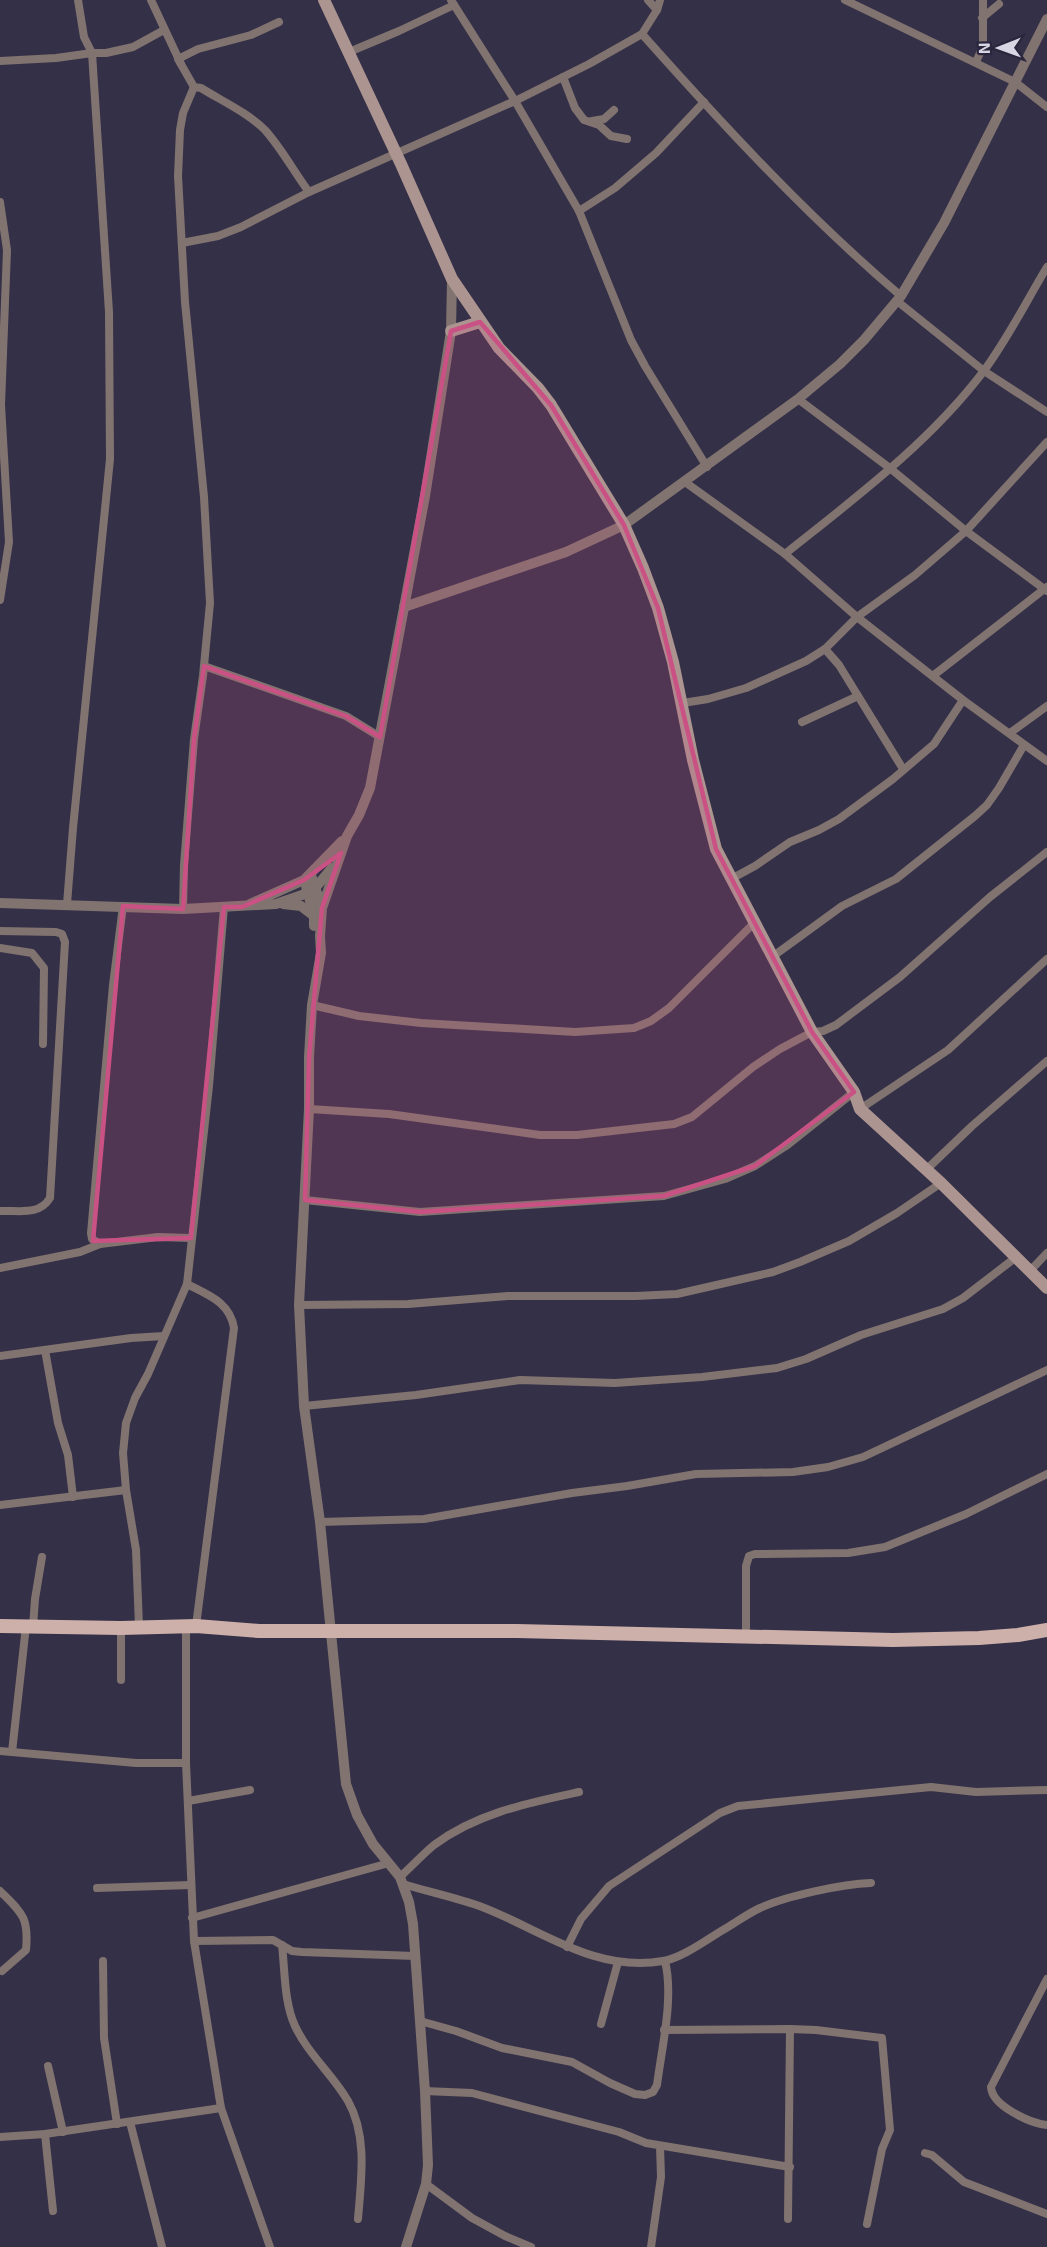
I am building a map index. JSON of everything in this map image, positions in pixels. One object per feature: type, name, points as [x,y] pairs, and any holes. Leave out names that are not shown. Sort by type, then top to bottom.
[{"type":"main road","points":[[324,0],[397,154],[452,279],[500,348],[551,405],[624,525],[658,608],[683,703],[693,760],[716,849],[812,1032],[854,1092],[860,1109],[941,1183],[1047,1288]]},
{"type":"main road","points":[[450,331],[480,322]]},
{"type":"main road","points":[[0,1626],[191,1627],[259,1631],[517,1631],[958,1639],[1018,1635],[1047,1630]]},
{"type":"street","points":[[67,904],[72,828],[110,459],[109,312],[92,53],[84,37],[78,0]]},
{"type":"street","points":[[151,0],[178,59],[194,87]]},
{"type":"street","points":[[648,0],[657,10]]},
{"type":"street","points":[[182,243],[226,233],[309,192],[516,101],[642,34],[657,10],[660,0]]},
{"type":"street","points":[[845,0],[1015,82],[1047,107]]},
{"type":"street","points":[[976,62],[983,46],[983,0]]},
{"type":"street","points":[[349,52],[399,31],[452,3],[516,101],[579,212],[631,340],[707,467]]},
{"type":"street","points":[[982,18],[999,4]]},
{"type":"street","points":[[405,607],[566,552],[624,525],[707,467],[798,399],[840,364],[899,299],[944,224],[1047,20]]},
{"type":"street","points":[[178,59],[198,49],[251,35],[279,22]]},
{"type":"street","points":[[0,61],[106,53],[133,47],[164,30]]},
{"type":"street","points":[[642,34],[705,102],[899,299],[984,371],[1047,412]]},
{"type":"street","points":[[563,77],[579,114],[589,122],[599,124],[611,136],[627,139]]},
{"type":"street","points":[[194,87],[201,88],[264,130],[309,192]]},
{"type":"street","points":[[183,909],[184,865],[194,739],[210,603],[209,558],[188,338],[178,176],[183,113],[194,87]]},
{"type":"street","points":[[579,212],[615,188],[656,153],[705,102]]},
{"type":"street","points":[[589,122],[604,119],[614,110]]},
{"type":"street","points":[[0,202],[8,250],[7,295],[1,349],[1,405],[9,542],[0,600]]},
{"type":"street","points":[[785,554],[891,470],[945,415],[984,371],[1047,267]]},
{"type":"street","points":[[406,2247],[426,2184],[425,2091],[412,1913],[402,1881],[374,1844],[357,1815],[346,1784],[320,1522],[304,1406],[299,1305],[312,1005],[321,952],[314,936],[318,912],[347,836],[370,788],[425,496],[450,331],[452,279]]},
{"type":"street","points":[[798,399],[966,531],[1046,589],[934,675]]},
{"type":"street","points":[[683,703],[708,699],[746,688],[806,661],[825,649],[858,616],[915,575],[966,531],[1047,442]]},
{"type":"street","points":[[685,482],[785,554],[963,700],[1047,761]]},
{"type":"street","points":[[825,649],[839,665],[903,769]]},
{"type":"street","points":[[204,666],[346,716],[380,737]]},
{"type":"street","points":[[802,722],[858,696]]},
{"type":"street","points":[[731,879],[790,842],[839,819],[893,779],[934,744],[963,700]]},
{"type":"street","points":[[1010,733],[1047,706]]},
{"type":"street","points":[[772,957],[842,906],[896,879],[975,816],[987,805],[999,788],[1023,745]]},
{"type":"street","points":[[242,907],[308,877],[347,836]]},
{"type":"street","points":[[309,1109],[389,1114],[540,1135],[577,1135],[674,1124],[692,1117],[753,1067],[780,1049],[812,1032],[823,1031],[836,1025],[900,977],[990,897],[1047,852]]},
{"type":"street","points":[[276,904],[312,889],[331,871],[340,855]]},
{"type":"street","points":[[308,877],[318,912]]},
{"type":"street","points":[[0,903],[183,909],[276,904],[302,906],[318,912]]},
{"type":"street","points":[[100,1244],[93,1241],[91,1233],[113,985],[123,906]]},
{"type":"street","points":[[139,1626],[136,1550],[126,1490],[123,1454],[126,1423],[135,1398],[148,1374],[187,1284],[209,1086],[224,907]]},
{"type":"street","points":[[312,1005],[359,1016],[466,1026],[575,1032],[634,1028],[651,1021],[669,1008],[754,924]]},
{"type":"street","points":[[0,932],[56,932],[62,934],[65,942],[50,1198],[39,1210],[0,1211]]},
{"type":"street","points":[[0,948],[32,953],[44,968],[43,1044]]},
{"type":"street","points":[[860,1109],[948,1050],[1047,959]]},
{"type":"street","points":[[927,1170],[1047,1061]]},
{"type":"street","points":[[305,1200],[420,1212],[664,1196],[715,1182],[755,1166],[786,1146],[854,1092]]},
{"type":"street","points":[[299,1305],[408,1304],[508,1296],[677,1294],[773,1272],[800,1262],[849,1241],[897,1214],[941,1183]]},
{"type":"street","points":[[0,1268],[80,1252],[100,1244],[158,1237],[191,1238]]},
{"type":"street","points":[[1029,1272],[1047,1253]]},
{"type":"street","points":[[304,1406],[416,1395],[520,1380],[615,1383],[734,1374],[777,1368],[807,1359],[861,1335],[943,1308],[963,1298],[1015,1258]]},
{"type":"street","points":[[187,1284],[221,1302],[232,1316],[234,1328],[191,1627],[186,1763],[192,1918],[221,2108],[270,2247]]},
{"type":"street","points":[[0,1356],[164,1336]]},
{"type":"street","points":[[45,1350],[58,1423],[68,1455],[73,1497]]},
{"type":"street","points":[[320,1522],[424,1519],[696,1474],[793,1472],[821,1468],[863,1457],[1047,1371]]},
{"type":"street","points":[[746,1636],[746,1566],[749,1556],[755,1554],[848,1553],[885,1547],[966,1514],[1047,1474]]},
{"type":"street","points":[[0,1505],[126,1490]]},
{"type":"street","points":[[12,1752],[29,1627],[42,1557]]},
{"type":"street","points":[[121,1628],[121,1680]]},
{"type":"street","points":[[0,1750],[136,1763],[186,1763]]},
{"type":"street","points":[[567,1947],[581,1919],[609,1886],[720,1813],[738,1806],[932,1787],[976,1792],[1047,1790]]},
{"type":"street","points":[[188,1801],[250,1790]]},
{"type":"street","points":[[402,1881],[435,1845],[487,1815],[579,1792]]},
{"type":"street","points":[[192,1918],[389,1863]]},
{"type":"street","points":[[402,1881],[481,1907],[588,1955],[618,1962],[665,1961],[760,1908],[844,1886],[871,1884]]},
{"type":"street","points":[[97,1888],[191,1885]]},
{"type":"street","points":[[0,1891],[22,1913],[27,1925],[26,1950],[2,1971]]},
{"type":"street","points":[[194,1941],[273,1940],[292,1951],[415,1956]]},
{"type":"street","points":[[282,1945],[289,2004],[295,2025],[348,2102],[354,2116],[360,2139],[362,2163],[358,2219]]},
{"type":"street","points":[[103,1961],[104,2038],[117,2124]]},
{"type":"street","points":[[420,2021],[502,2048],[572,2062],[626,2091],[645,2095],[652,2092],[657,2085],[669,2001],[669,1977],[665,1961]]},
{"type":"street","points":[[601,2024],[618,1962]]},
{"type":"street","points":[[1047,1979],[991,2087],[996,2101],[1023,2118],[1047,2125]]},
{"type":"street","points":[[664,2030],[790,2029],[882,2038],[890,2130],[882,2148],[867,2224]]},
{"type":"street","points":[[788,2219],[790,2029]]},
{"type":"street","points":[[48,2066],[63,2132]]},
{"type":"street","points":[[425,2091],[472,2093],[608,2129],[646,2143],[790,2168]]},
{"type":"street","points":[[0,2137],[63,2132],[221,2108]]},
{"type":"street","points":[[130,2122],[162,2247]]},
{"type":"street","points":[[45,2134],[53,2211]]},
{"type":"street","points":[[651,2247],[661,2177],[660,2146]]},
{"type":"street","points":[[925,2153],[932,2155],[964,2182],[1047,2214]]},
{"type":"street","points":[[426,2184],[472,2218],[531,2247]]},
{"type":"highlighted area","points":[[480,322],[551,405],[624,525],[658,608],[716,849],[812,1032],[854,1092],[755,1166],[664,1196],[420,1212],[305,1200],[309,1057],[322,908],[341,853],[304,880],[242,907],[224,907],[191,1238],[93,1241],[123,906],[183,909],[194,739],[204,666],[346,716],[380,737],[451,331]]}]
